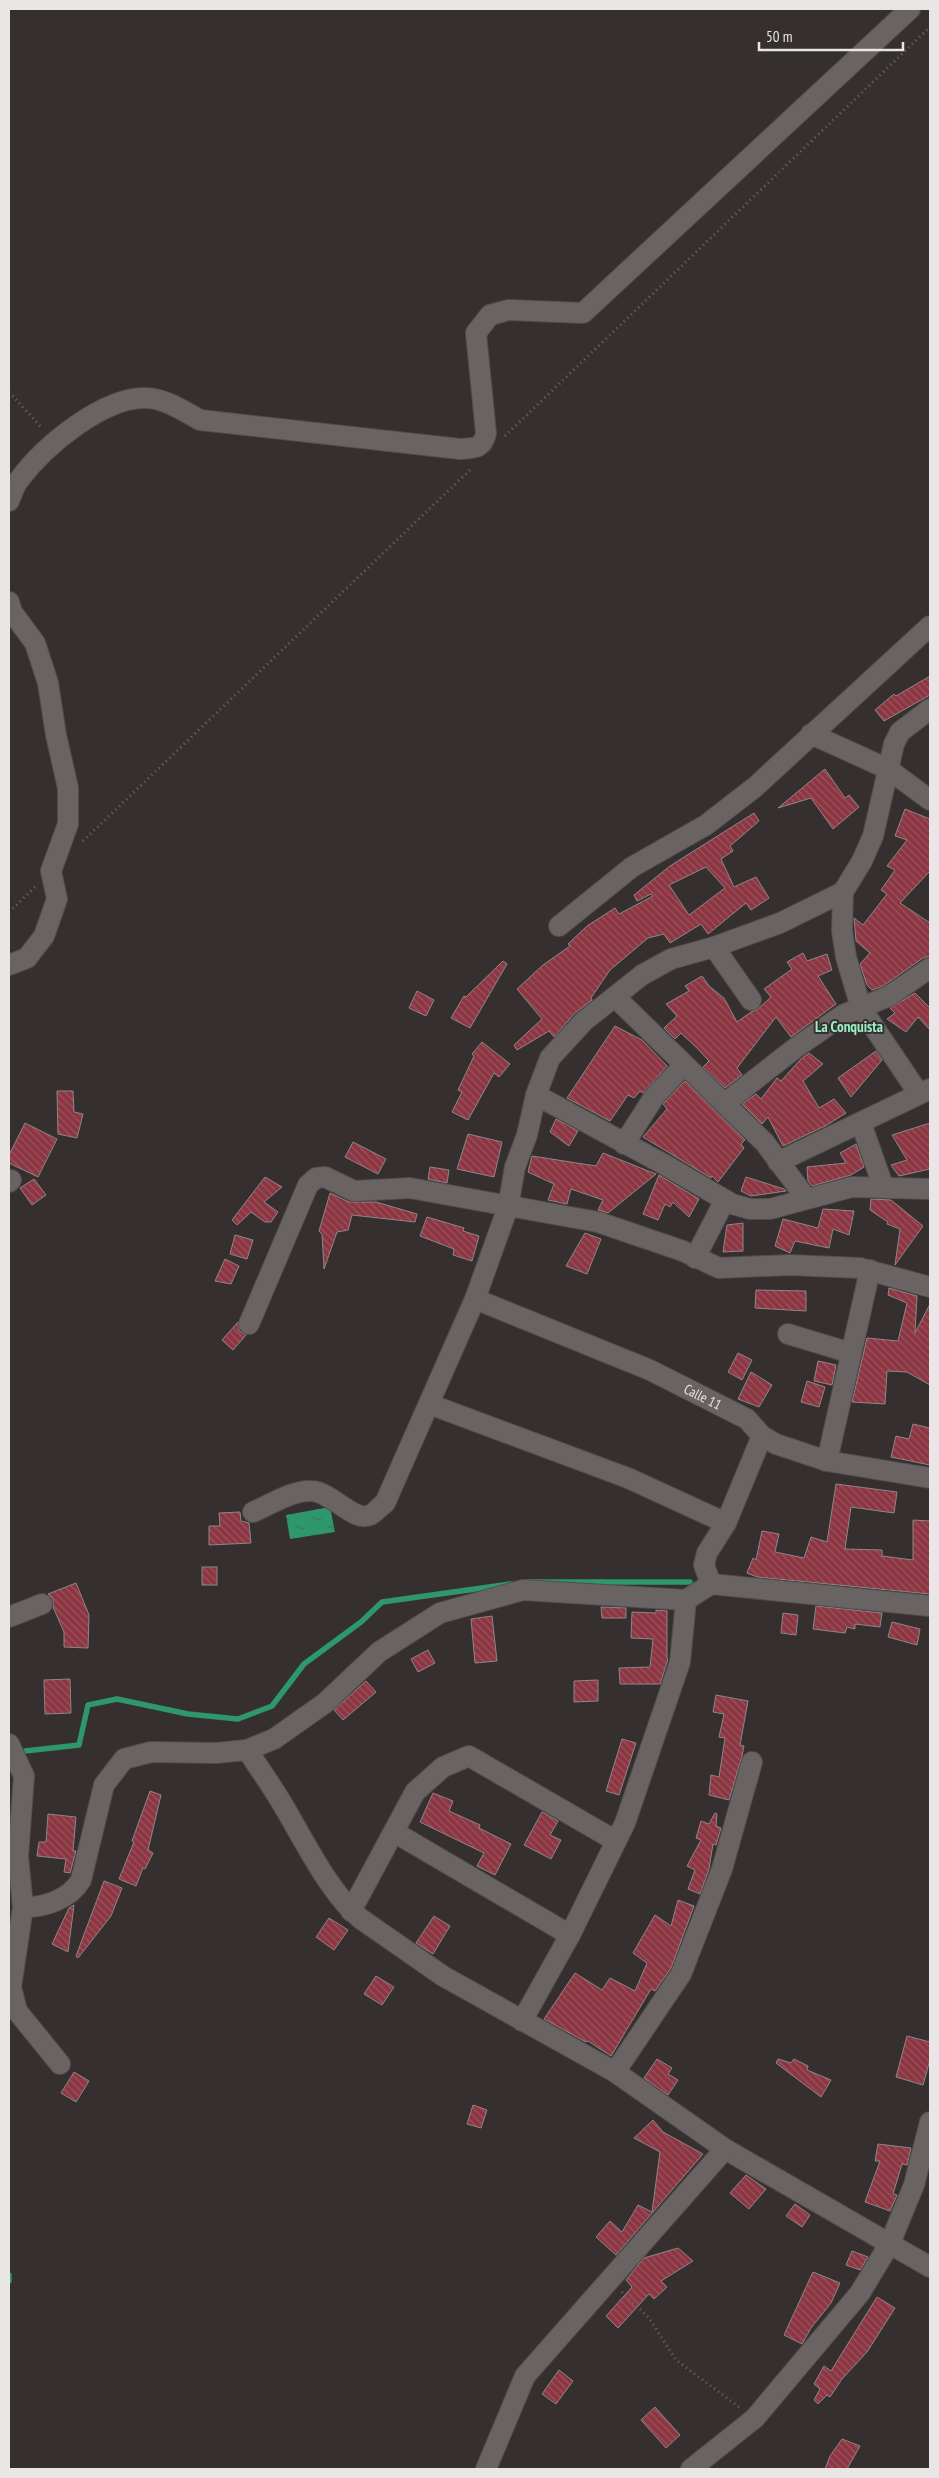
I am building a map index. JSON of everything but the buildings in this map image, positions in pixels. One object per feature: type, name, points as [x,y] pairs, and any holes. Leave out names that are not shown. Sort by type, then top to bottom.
[{"type":"street","points":[[9,500],[18,481],[54,442],[112,405],[130,398],[150,398],[171,405],[200,420],[460,449],[478,448],[484,442],[486,433],[476,333],[490,315],[509,310],[584,313],[910,9]]},
{"type":"street","points":[[9,602],[12,612],[35,643],[48,682],[56,735],[68,788],[68,824],[52,871],[56,899],[44,936],[27,958],[9,965]]},
{"type":"street","points":[[559,926],[632,867],[706,825],[755,787],[930,626]]},
{"type":"street","points":[[778,1162],[925,1091],[862,1008],[846,957],[842,930],[843,892],[862,861],[873,836],[894,744],[900,732],[930,709]]},
{"type":"street","points":[[811,734],[888,769],[930,800]]},
{"type":"street","points":[[253,1512],[297,1493],[311,1491],[327,1494],[353,1514],[370,1516],[385,1503],[475,1299],[508,1207],[515,1167],[527,1135],[536,1095],[550,1058],[584,1022],[642,975],[671,959],[714,947],[780,923],[843,892]]},
{"type":"street","points":[[714,947],[750,1000]]},
{"type":"street","points":[[726,1103],[794,1049],[843,1015],[889,996],[930,968]]},
{"type":"street","points":[[614,997],[683,1066],[726,1103],[765,1143],[806,1198]]},
{"type":"street","points":[[624,1144],[654,1097],[683,1066]]},
{"type":"street","points":[[536,1095],[667,1166],[725,1200],[750,1209],[770,1209],[852,1187],[883,1186],[930,1189]]},
{"type":"street","points":[[862,1123],[883,1186]]},
{"type":"street","points":[[249,1324],[308,1185],[316,1178],[325,1177],[354,1191],[401,1188],[598,1222],[683,1251],[718,1268],[790,1265],[860,1268],[930,1287]]},
{"type":"street","points":[[695,1258],[725,1200]]},
{"type":"street","points":[[827,1461],[870,1270]]},
{"type":"street","name":"Calle 11","points":[[475,1299],[650,1370],[747,1419],[762,1436],[776,1444],[827,1461],[930,1478]]},
{"type":"street","points":[[788,1334],[851,1353]]},
{"type":"street","points":[[429,1404],[628,1478],[687,1507],[726,1523]]},
{"type":"street","points":[[711,1584],[704,1565],[706,1559],[726,1523],[762,1436]]},
{"type":"street","points":[[23,1908],[37,1908],[50,1904],[76,1888],[81,1880],[104,1785],[124,1759],[151,1752],[216,1753],[247,1750],[274,1739],[307,1716],[379,1652],[440,1613],[523,1590],[686,1600],[711,1584],[930,1606]]},
{"type":"street","points":[[522,2021],[570,1935],[628,1814],[680,1662],[686,1600]]},
{"type":"street","points":[[9,1617],[42,1604]]},
{"type":"street","points":[[9,1744],[24,1776],[18,1856],[23,1908],[11,1987],[17,2011],[60,2064]]},
{"type":"street","points":[[247,1750],[283,1804],[312,1856],[351,1911],[443,1976],[615,2072],[726,2148],[930,2267]]},
{"type":"street","points":[[351,1911],[415,1792],[443,1767],[469,1756],[616,1841]]},
{"type":"street","points":[[615,2072],[681,1974],[722,1869],[752,1762]]},
{"type":"street","points":[[394,1832],[570,1935]]},
{"type":"street","points":[[691,2469],[755,2418],[860,2293],[890,2243],[914,2185],[930,2122]]},
{"type":"street","points":[[486,2469],[525,2376],[726,2148]]},
{"type":"path","points":[[498,442],[930,27]]},
{"type":"path","points":[[9,392],[54,442]]},
{"type":"path","points":[[80,844],[476,463]]},
{"type":"path","points":[[9,912],[52,871]]},
{"type":"path","points":[[609,2280],[649,2318],[676,2360],[755,2418]]},
{"type":"water","points":[[330,1507],[335,1532],[290,1539],[286,1515]]},
{"type":"waterway","points":[[527,1582],[690,1582]]},
{"type":"waterway","points":[[25,1751],[79,1745],[88,1705],[117,1699],[188,1714],[238,1719],[272,1706],[304,1664],[361,1622],[382,1602],[511,1584]]},
{"type":"waterway","points":[[9,2275],[9,2281]]},
{"type":"district","name":"La Conquista","points":[[849,1027]]}]
